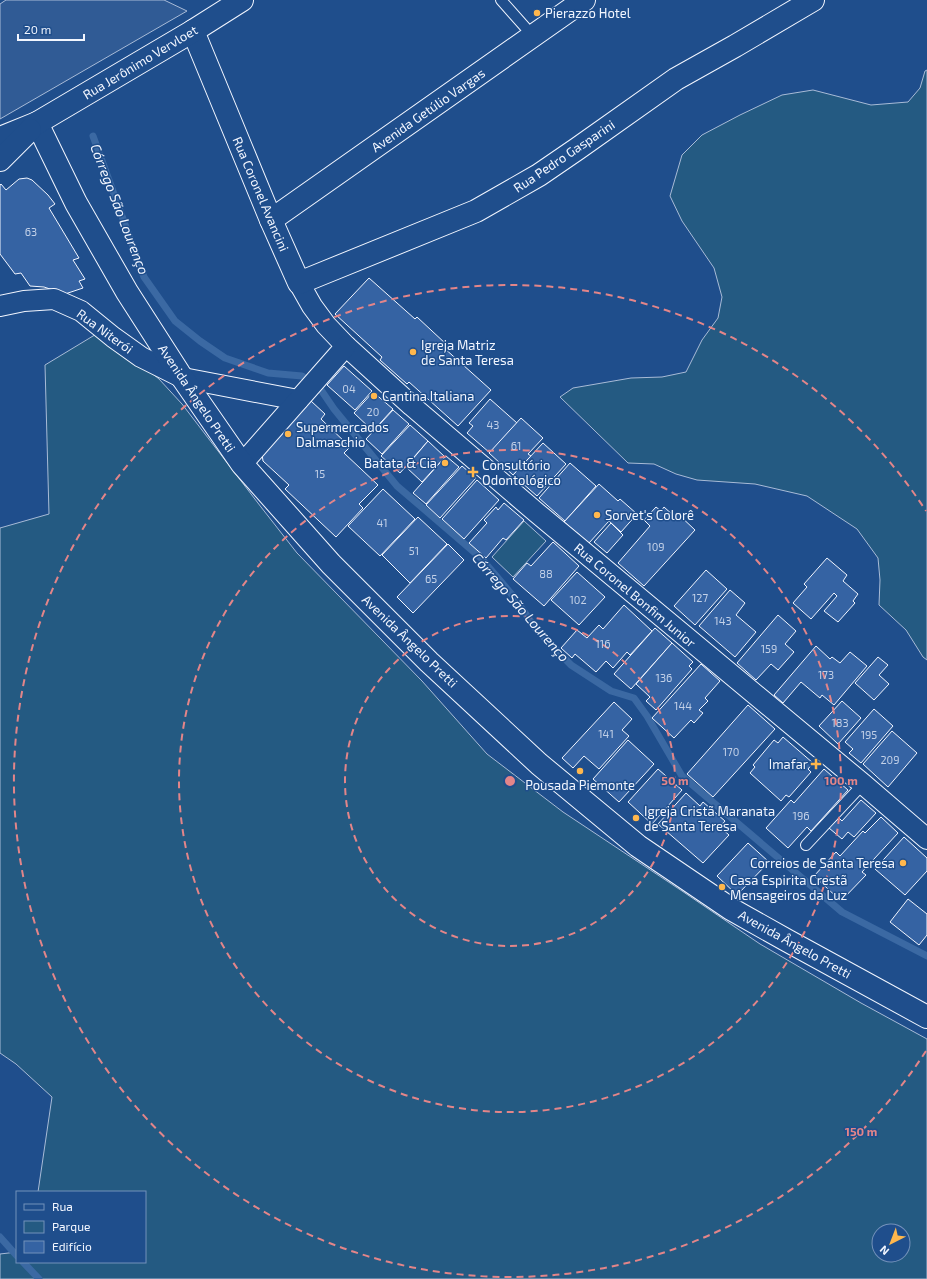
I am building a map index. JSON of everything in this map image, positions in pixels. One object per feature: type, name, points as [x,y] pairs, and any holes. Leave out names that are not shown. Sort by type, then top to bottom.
[{"type":"main road","name":"Rua Jerônimo Vervloet","points":[[37,123],[193,31],[242,0]]},
{"type":"main road","name":"Avenida Getúlio Vargas","points":[[271,220],[584,0]]},
{"type":"main road","name":"Rua Pedro Gasparini","points":[[299,283],[476,211],[539,175],[676,79],[813,0]]},
{"type":"main road","name":"Rua Coronel Avancini","points":[[193,31],[271,220],[299,283]]},
{"type":"main road","points":[[0,138],[37,123]]},
{"type":"main road","points":[[0,160],[37,123]]},
{"type":"main road","name":"Avenida Ângelo Pretti","points":[[37,123],[76,203],[119,278],[183,378],[242,464],[331,564],[429,662],[539,764],[638,846],[732,909],[927,1017]]},
{"type":"street","name":"Rua Coronel Avancini","points":[[299,283],[312,306],[326,326],[346,346]]},
{"type":"street","name":"Rua Niterói","points":[[0,306],[24,301],[54,299],[81,311],[141,357],[183,378],[310,388]]},
{"type":"street","points":[[242,464],[346,346]]},
{"type":"street","name":"Rua Coronel Bonfim Junior","points":[[346,346],[412,406],[537,513],[927,839]]},
{"type":"lane","points":[[501,0],[533,36]]},
{"type":"lane","points":[[806,845],[863,784]]},
{"type":"green space","points":[[927,70],[927,660],[923,657],[906,630],[879,605],[880,580],[878,558],[857,529],[807,496],[755,484],[697,480],[676,474],[654,464],[628,463],[560,397],[573,388],[631,378],[662,377],[686,372],[702,340],[718,318],[722,297],[714,268],[682,221],[670,196],[682,155],[702,135],[782,95],[813,90],[871,105],[908,102],[920,88],[925,71]]},
{"type":"green space","points":[[98,333],[159,379],[182,404],[297,553],[422,681],[487,754],[563,812],[760,944],[861,1003],[927,1039],[927,1279],[0,1279],[0,1254],[16,1252],[16,1263],[146,1263],[146,1191],[38,1191],[52,1097],[16,1064],[0,1053],[0,528],[49,514],[45,365]]},
{"type":"green space","points":[[524,521],[546,541],[513,577],[492,557]]},
{"type":"shaded area","points":[[6,0],[164,0],[187,11],[0,119],[0,4]]},
{"type":"building","points":[[27,178],[32,180],[55,204],[49,208],[79,258],[73,260],[85,279],[79,281],[83,288],[65,294],[44,287],[30,286],[21,273],[15,274],[0,254],[0,185],[1,184],[6,190],[19,179]]},
{"type":"building","name":"Igreja Matriz de Santa Teresa","points":[[369,278],[415,319],[417,317],[446,344],[443,347],[491,390],[458,426],[409,382],[407,384],[380,360],[382,357],[335,314]]},
{"type":"building","points":[[344,366],[372,391],[355,410],[327,385]]},
{"type":"building","points":[[373,392],[393,409],[373,431],[354,413]]},
{"type":"building","points":[[490,399],[517,423],[490,453],[467,433],[473,426],[469,423]]},
{"type":"building","points":[[311,401],[325,414],[321,419],[350,447],[344,453],[378,485],[359,504],[363,508],[336,537],[285,489],[289,485],[263,461],[262,454]]},
{"type":"building","points":[[393,410],[409,424],[382,454],[366,439]]},
{"type":"building","points":[[521,418],[543,438],[528,454],[531,456],[513,475],[489,453]]},
{"type":"building","points":[[410,425],[428,441],[400,473],[381,456]]},
{"type":"building","points":[[428,441],[445,457],[422,482],[406,467]]},
{"type":"building","points":[[543,443],[566,464],[537,496],[513,475]]},
{"type":"building","points":[[446,456],[459,467],[426,504],[413,493]]},
{"type":"building","points":[[570,463],[596,486],[565,521],[539,498]]},
{"type":"building","points":[[462,466],[476,478],[440,518],[426,505]]},
{"type":"building","points":[[477,480],[499,500],[464,539],[442,519]]},
{"type":"building","points":[[599,484],[618,501],[620,499],[637,514],[621,532],[609,521],[589,543],[564,522]]},
{"type":"building","points":[[383,489],[415,519],[380,556],[348,526]]},
{"type":"building","points":[[504,503],[524,520],[506,540],[503,538],[486,558],[469,543],[487,523],[484,520],[496,507],[498,510]]},
{"type":"building","points":[[656,507],[661,511],[664,507],[674,516],[677,513],[695,530],[644,586],[618,563],[650,526],[644,520]]},
{"type":"building","points":[[418,517],[447,544],[410,583],[382,555]]},
{"type":"building","points":[[611,523],[623,535],[607,553],[594,542]]},
{"type":"building","points":[[553,542],[579,566],[544,606],[513,579],[527,563],[531,566]]},
{"type":"building","points":[[448,544],[464,560],[413,613],[397,597]]},
{"type":"building","points":[[827,558],[847,575],[843,581],[858,594],[853,601],[855,603],[838,622],[824,611],[837,596],[834,593],[811,619],[793,603],[807,587],[804,584]]},
{"type":"building","points":[[706,570],[727,589],[695,625],[674,606]]},
{"type":"building","points":[[577,572],[605,597],[579,625],[551,600]]},
{"type":"building","points":[[730,590],[745,603],[736,615],[756,632],[735,657],[699,626]]},
{"type":"building","points":[[624,605],[652,631],[630,655],[627,652],[613,668],[606,661],[596,672],[575,654],[572,658],[561,648],[577,630],[587,638],[599,625],[603,629]]},
{"type":"building","points":[[778,615],[796,631],[785,644],[794,652],[778,670],[771,664],[756,680],[737,663]]},
{"type":"building","points":[[655,628],[672,643],[631,689],[614,674]]},
{"type":"building","points":[[672,643],[693,662],[689,666],[692,669],[656,710],[646,701],[650,697],[636,684]]},
{"type":"building","points":[[816,646],[830,659],[832,657],[840,663],[850,652],[867,666],[834,705],[822,695],[820,698],[801,682],[783,703],[774,695]]},
{"type":"building","points":[[878,657],[888,665],[879,675],[889,684],[874,700],[855,683]]},
{"type":"building","points":[[701,664],[720,681],[705,698],[708,701],[699,710],[703,713],[694,723],[691,720],[674,738],[652,718]]},
{"type":"building","points":[[842,701],[861,718],[838,744],[819,726]]},
{"type":"building","points":[[614,702],[632,719],[622,730],[629,736],[599,769],[584,756],[573,768],[562,758]]},
{"type":"building","points":[[748,705],[775,729],[713,797],[687,774]]},
{"type":"building","points":[[874,709],[893,726],[861,763],[849,753],[853,749],[845,742]]},
{"type":"building","points":[[892,731],[917,753],[888,787],[863,764]]},
{"type":"building","points":[[783,737],[813,763],[808,769],[811,772],[789,797],[786,795],[781,801],[750,773],[755,767],[753,765],[774,740],[778,743]]},
{"type":"building","points":[[628,740],[654,764],[619,802],[593,779]]},
{"type":"building","points":[[658,769],[682,790],[652,824],[628,802]]},
{"type":"building","points":[[824,769],[848,790],[811,831],[807,827],[788,848],[766,828],[791,800],[794,803]]},
{"type":"building","points":[[686,793],[700,806],[703,802],[725,821],[720,827],[729,835],[703,863],[658,824]]},
{"type":"building","points":[[861,800],[876,813],[854,837],[848,832],[842,839],[829,828],[839,818],[842,821]]},
{"type":"building","points":[[881,817],[898,833],[862,872],[866,875],[841,901],[814,876],[836,852],[840,856],[863,831],[865,833]]},
{"type":"building","name":"Correios de Santa Teresa","points":[[904,837],[927,858],[927,871],[905,895],[875,869]]},
{"type":"building","points":[[748,843],[769,862],[737,895],[717,876]]},
{"type":"building","points":[[908,899],[927,914],[927,935],[919,945],[890,922]]},
{"type":"waterway","name":"Córrego São Lourenço","points":[[93,136],[144,277],[175,321],[200,341],[225,358],[268,373],[302,376],[319,387],[334,409],[397,486],[481,558],[514,597],[536,629],[571,665],[611,691],[634,698],[647,716],[682,776],[842,912],[927,956]]},
{"type":"waterway","points":[[0,1237],[16,1255]]},
{"type":"waterway","points":[[24,1263],[39,1279]]},
{"type":"place","name":"Pierazzo Hotel","points":[[537,13]]},
{"type":"place","name":"Igreja Matriz de Santa Teresa","points":[[413,352]]},
{"type":"place","name":"Cantina Italiana","points":[[374,396]]},
{"type":"place","name":"Supermercados Dalmaschio","points":[[288,434]]},
{"type":"place","name":"Batata & Cia","points":[[445,463]]},
{"type":"place","name":"Consultório Odontológico","points":[[473,472]]},
{"type":"place","name":"Sorvet's Colorê","points":[[597,515]]},
{"type":"place","name":"Imafar","points":[[816,764]]},
{"type":"place","name":"Pousada Piemonte","points":[[580,771]]},
{"type":"place","name":"Igreja Cristã Maranata de Santa Teresa","points":[[636,818]]},
{"type":"place","name":"Correios de Santa Teresa","points":[[903,863]]},
{"type":"place","name":"Casa Espirita Crestã Mensageiros da Luz","points":[[722,887]]}]
